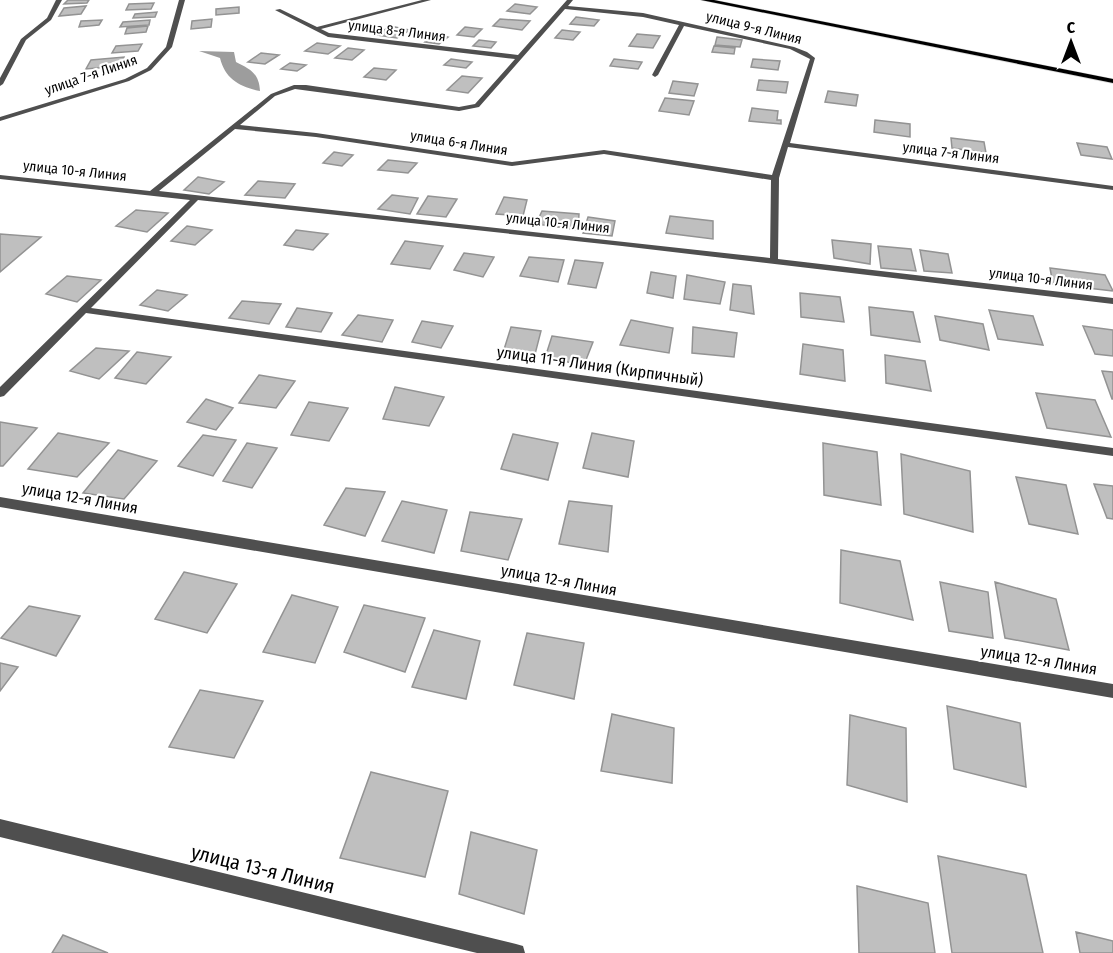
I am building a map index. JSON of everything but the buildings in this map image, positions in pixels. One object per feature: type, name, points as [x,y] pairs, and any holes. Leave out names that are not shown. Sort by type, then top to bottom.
[{"type":"main road","points":[[704,0],[1113,81]]},
{"type":"main road","points":[[731,0],[1113,74]]},
{"type":"street","points":[[0,84],[24,39],[49,19],[59,0]]},
{"type":"street","name":"улица 7-я Линия","points":[[0,119],[127,80],[149,69],[169,46],[182,0]]},
{"type":"street","points":[[316,29],[428,0]]},
{"type":"street","points":[[152,193],[273,95],[294,87],[321,88],[459,110],[472,108],[481,103],[518,57],[570,0]]},
{"type":"street","name":"улица 9-я Линия","points":[[564,7],[643,15],[805,52],[813,59],[775,178]]},
{"type":"street","name":"улица 8-я Линия","points":[[278,10],[328,35],[518,57]]},
{"type":"street","points":[[655,75],[682,23]]},
{"type":"street","name":"улица 6-я Линия","points":[[234,128],[316,135],[512,164],[604,152],[775,178]]},
{"type":"street","name":"улица 7-я Линия","points":[[786,145],[1113,188]]},
{"type":"street","name":"улица 10-я Линия","points":[[0,177],[1113,301]]},
{"type":"street","points":[[774,262],[775,178]]},
{"type":"street","points":[[0,393],[196,198]]},
{"type":"street","name":"улица 11-я Линия (Кирпичный)","points":[[82,310],[1113,452]]},
{"type":"street","name":"улица 12-я Линия","points":[[0,502],[1113,691]]},
{"type":"street","name":"улица 13-я Линия","points":[[0,828],[516,953]]},
{"type":"shaded area","points":[[199,51],[234,52],[236,62],[256,76],[260,91],[234,81],[222,65],[220,58]]}]
